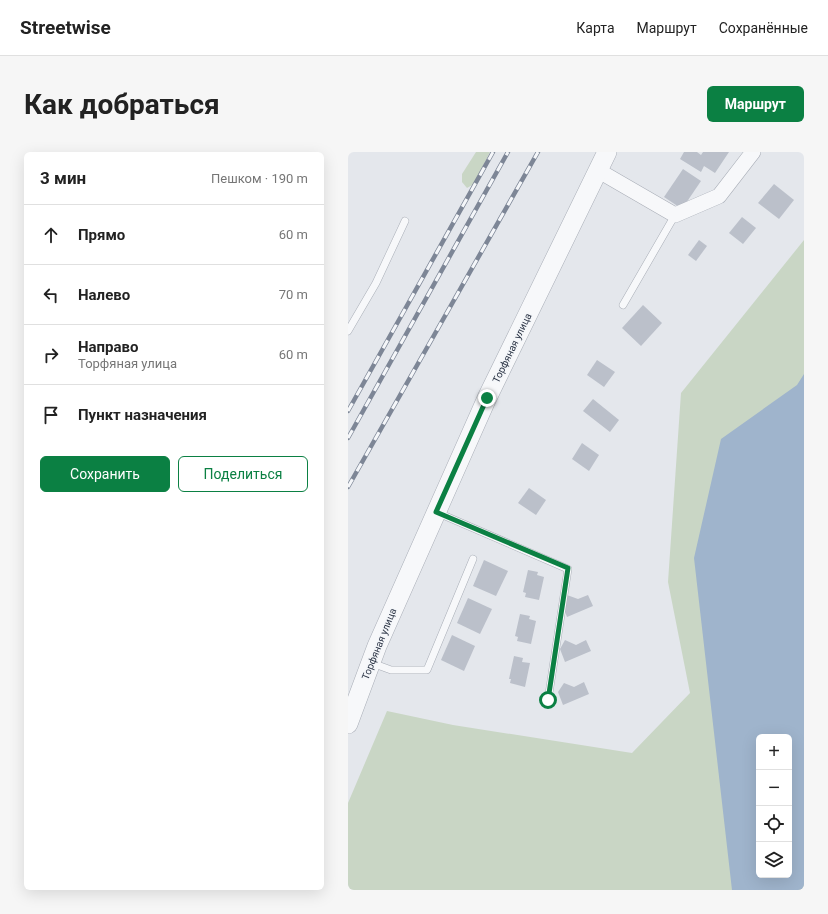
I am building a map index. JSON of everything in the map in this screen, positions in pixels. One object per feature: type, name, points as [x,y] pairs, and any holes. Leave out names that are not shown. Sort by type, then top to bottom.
[{"type":"street","name":"Торфяная улица","points":[[348,724],[371,663],[487,398],[607,152]]},
{"type":"street","points":[[599,171],[676,215],[719,196],[753,152]]},
{"type":"lane","points":[[623,305],[676,215]]},
{"type":"lane","points":[[348,331],[376,283],[405,221]]},
{"type":"lane","points":[[436,512],[568,568],[548,700]]},
{"type":"lane","points":[[371,663],[391,670],[427,670],[473,560]]},
{"type":"green space","points":[[476,152],[490,152],[474,184],[467,188],[462,182],[462,174]]},
{"type":"green space","points":[[804,240],[804,890],[348,890],[348,803],[387,711],[453,725],[632,753],[690,693],[668,582],[681,393]]},
{"type":"water","points":[[804,374],[804,890],[732,890],[694,558],[721,439],[797,385]]},
{"type":"building","points":[[684,152],[697,152],[701,155],[703,152],[729,152],[715,173],[704,166],[701,172],[680,159]]},
{"type":"building","points":[[683,169],[701,181],[682,209],[664,197]]},
{"type":"building","points":[[774,184],[794,200],[779,219],[758,203]]},
{"type":"building","points":[[742,217],[756,228],[743,244],[729,233]]},
{"type":"building","points":[[699,240],[707,246],[696,261],[688,255]]},
{"type":"building","points":[[643,305],[662,323],[641,346],[622,328]]},
{"type":"building","points":[[597,360],[615,372],[604,387],[587,375]]},
{"type":"building","points":[[593,399],[619,420],[610,432],[583,411]]},
{"type":"building","points":[[582,443],[599,455],[589,471],[572,459]]},
{"type":"building","points":[[529,488],[546,500],[536,515],[518,503]]},
{"type":"building","points":[[484,560],[508,571],[496,596],[473,586]]},
{"type":"building","points":[[528,570],[538,572],[537,575],[544,577],[539,600],[525,597],[526,593],[523,592]]},
{"type":"building","points":[[567,595],[578,599],[588,595],[593,606],[567,617],[562,604]]},
{"type":"building","points":[[468,598],[492,609],[480,634],[457,623]]},
{"type":"building","points":[[520,614],[530,616],[529,619],[536,621],[531,644],[517,641],[518,637],[515,636]]},
{"type":"building","points":[[452,635],[475,646],[464,671],[441,660]]},
{"type":"building","points":[[565,640],[576,645],[586,640],[591,651],[565,662],[560,649]]},
{"type":"building","points":[[514,656],[523,658],[522,662],[530,663],[525,687],[510,683],[511,679],[509,679]]},
{"type":"building","points":[[584,682],[589,694],[563,705],[558,692],[564,683],[574,687]]},
{"type":"railway","points":[[348,411],[493,152]]},
{"type":"railway","points":[[348,438],[508,152]]},
{"type":"railway","points":[[348,487],[538,152]]},
{"type":"route","points":[[487,398],[436,512],[568,568],[548,700]]}]
